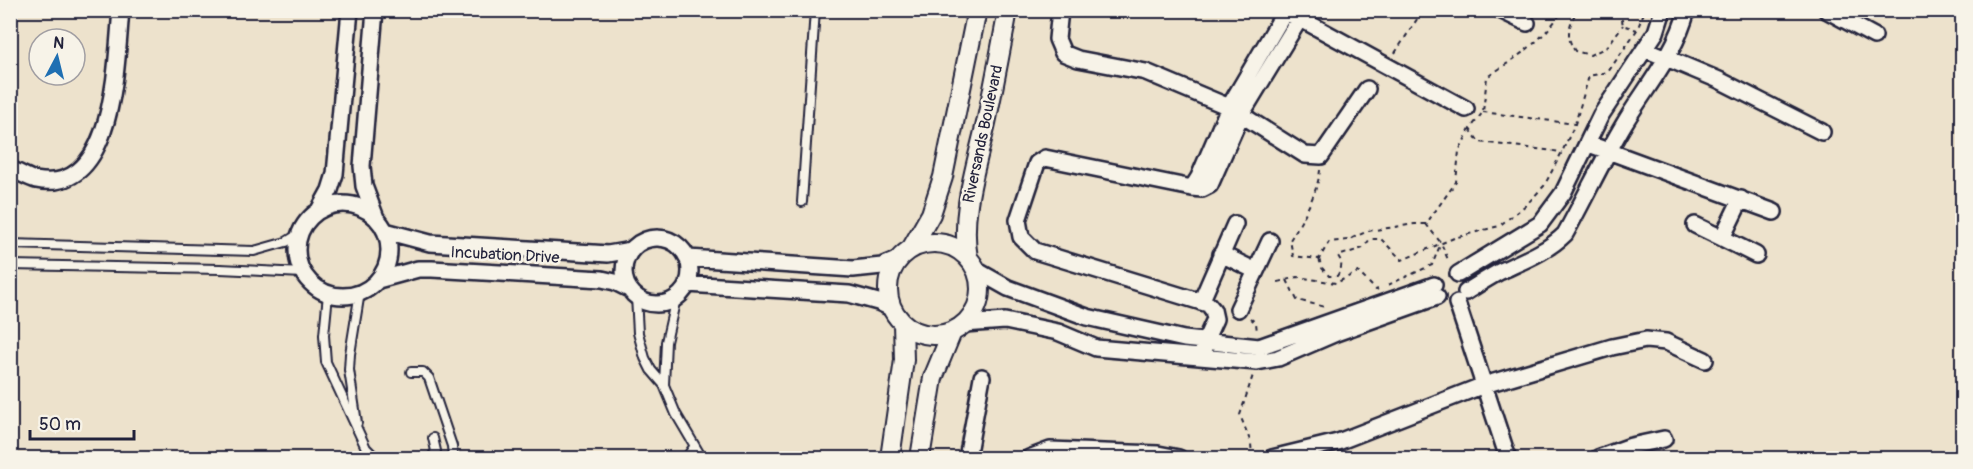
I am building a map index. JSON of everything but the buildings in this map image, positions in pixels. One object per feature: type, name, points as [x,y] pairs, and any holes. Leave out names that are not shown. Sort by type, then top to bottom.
[{"type":"street","points":[[10,169],[36,180],[59,180],[85,164],[96,150],[104,134],[110,113],[122,10]]},
{"type":"street","points":[[320,210],[335,174],[350,10]]},
{"type":"street","points":[[375,10],[362,166],[364,186],[381,225],[388,244],[385,269],[378,280],[350,296],[328,294],[309,282],[298,261],[297,247],[299,234],[311,216],[334,205],[349,204],[364,209],[381,225]]},
{"type":"street","name":"Riversands Boulevard","points":[[905,254],[930,214],[943,177],[977,10]]},
{"type":"street","name":"Riversands Boulevard","points":[[972,264],[965,237],[968,203],[1008,10]]},
{"type":"street","points":[[1060,10],[1057,39],[1063,53],[1078,59],[1146,72],[1235,111],[1305,155],[1322,156],[1367,88]]},
{"type":"street","points":[[1500,10],[1527,23]]},
{"type":"street","points":[[1436,291],[1440,276],[1444,273],[1456,273],[1540,224],[1563,193],[1601,115],[1656,32],[1663,10]]},
{"type":"street","points":[[1436,291],[1447,304],[1462,297],[1496,274],[1544,251],[1565,234],[1624,125],[1683,27],[1687,10]]},
{"type":"street","points":[[1826,10],[1874,36]]},
{"type":"street","points":[[1202,357],[1205,341],[1215,319],[1213,310],[1208,304],[1035,251],[1021,237],[1018,220],[1037,164],[1045,158],[1192,188],[1290,13],[1466,109]]},
{"type":"street","points":[[1645,49],[1769,104],[1822,132]]},
{"type":"street","points":[[1588,144],[1774,212]]},
{"type":"street","points":[[1722,238],[1741,199]]},
{"type":"street","points":[[1201,302],[1235,224]]},
{"type":"street","name":"Incubation Drive","points":[[381,225],[430,243],[608,254],[631,250]]},
{"type":"street","points":[[1695,225],[1756,255]]},
{"type":"street","points":[[651,238],[662,238],[682,249],[688,258],[690,269],[683,291],[676,298],[666,302],[645,302],[633,292],[625,279],[626,259],[631,250],[640,242],[651,238]]},
{"type":"street","points":[[1238,309],[1270,241]]},
{"type":"street","points":[[688,258],[854,269],[882,266],[926,244],[941,244],[956,249],[972,264],[1008,288],[1087,317],[1278,358],[1436,291]]},
{"type":"street","points":[[890,459],[904,360],[898,316],[889,297],[888,283],[892,271],[905,254]]},
{"type":"street","points":[[1221,254],[1256,271]]},
{"type":"street","points":[[920,459],[933,378],[958,328],[974,313],[979,299],[980,284],[972,264]]},
{"type":"street","name":"Incubation Drive","points":[[378,280],[418,269],[602,279],[615,282],[633,292]]},
{"type":"street","points":[[1456,273],[1465,282],[1462,297],[1484,385],[1508,459]]},
{"type":"street","points":[[687,284],[849,294],[864,297],[898,316],[914,330],[926,334],[939,335],[958,328],[1005,321],[1058,332],[1096,348],[1202,357],[1258,354]]},
{"type":"street","points":[[1076,341],[1087,317]]},
{"type":"street","points":[[1272,459],[1338,442],[1484,385],[1612,347],[1646,340],[1666,342],[1705,360]]},
{"type":"street","points":[[967,459],[982,377]]},
{"type":"street","points":[[1598,459],[1630,446],[1664,439]]},
{"type":"street","points":[[1029,459],[1050,450],[1158,454],[1179,459]]},
{"type":"lane","points":[[802,202],[815,10]]},
{"type":"lane","points":[[10,244],[254,251],[286,242],[299,234]]},
{"type":"lane","points":[[10,265],[303,273]]},
{"type":"lane","points":[[358,430],[349,370],[360,292]]},
{"type":"lane","points":[[633,292],[641,346],[651,370],[664,385],[676,414],[702,459]]},
{"type":"lane","points":[[328,294],[324,335],[326,362],[366,448],[380,459]]},
{"type":"lane","points":[[664,385],[666,342],[676,298]]},
{"type":"lane","points":[[411,372],[423,372],[429,378],[452,446],[453,459]]},
{"type":"lane","points":[[431,459],[436,451],[433,438]]},
{"type":"lane","points":[[686,459],[694,447]]},
{"type":"path","points":[[1386,67],[1423,10]]},
{"type":"path","points":[[1426,224],[1456,182],[1459,151],[1470,129],[1483,112],[1487,77],[1537,43],[1563,10]]},
{"type":"path","points":[[1569,10],[1575,14]]},
{"type":"path","points":[[1578,10],[1569,27],[1568,41],[1575,51],[1590,55],[1607,47],[1623,25],[1620,10]]},
{"type":"path","points":[[1426,224],[1368,231],[1348,240],[1329,242],[1319,259],[1322,268],[1329,276],[1337,276],[1342,262],[1338,256],[1363,248],[1370,239],[1382,239],[1402,260],[1441,243],[1499,226],[1526,205],[1544,186],[1562,152],[1575,124],[1589,76],[1608,72],[1637,30],[1645,10]]},
{"type":"path","points":[[1623,25],[1637,30]]},
{"type":"path","points":[[1466,109],[1575,124]]},
{"type":"path","points":[[1470,129],[1479,142],[1562,152]]},
{"type":"path","points":[[1319,259],[1293,256],[1290,240],[1300,224],[1320,177],[1322,156]]},
{"type":"path","points":[[1426,224],[1441,243],[1456,273]]},
{"type":"path","points":[[1366,294],[1432,266],[1441,243]]},
{"type":"path","points":[[1278,282],[1298,277],[1336,283],[1358,272],[1376,290]]},
{"type":"path","points":[[1287,280],[1297,300],[1328,308]]},
{"type":"path","points":[[1238,309],[1257,323],[1258,354],[1240,416],[1251,443],[1252,459]]}]
